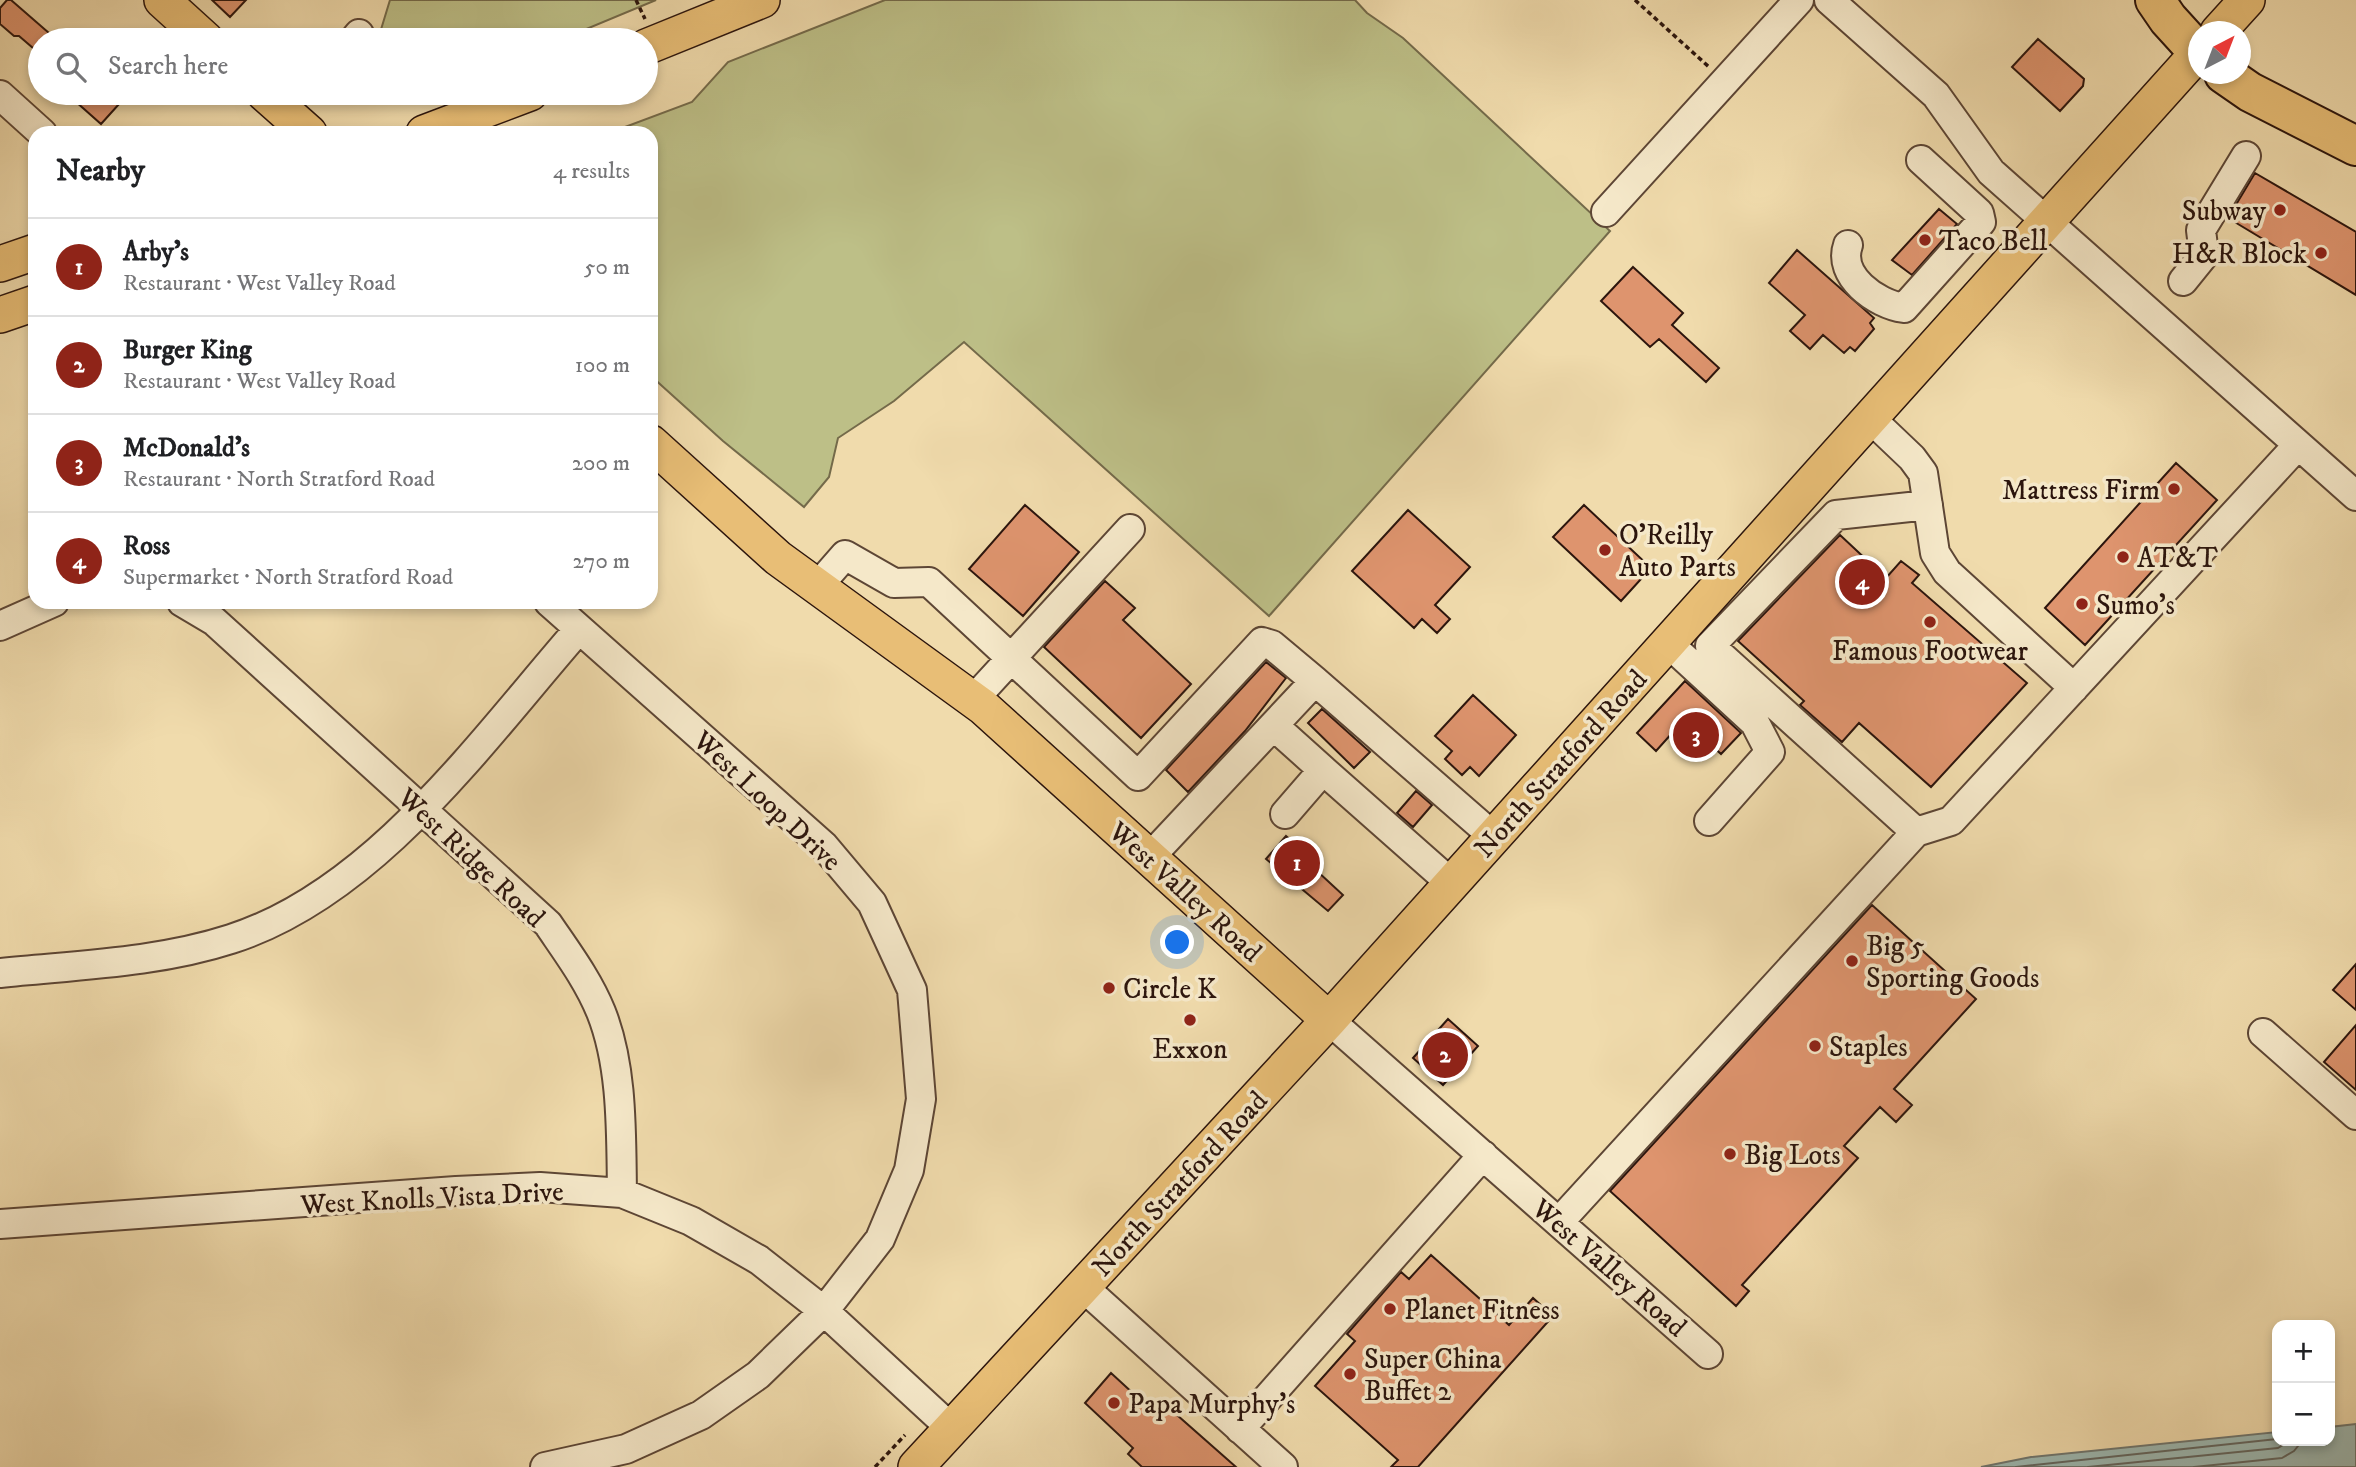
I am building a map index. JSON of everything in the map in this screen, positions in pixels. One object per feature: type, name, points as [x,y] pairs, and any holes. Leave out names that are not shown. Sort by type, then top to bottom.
[{"type":"highway","points":[[2155,0],[2188,41]]},
{"type":"highway","points":[[2238,84],[2356,146]]},
{"type":"main road","points":[[162,0],[193,28]]},
{"type":"main road","points":[[658,42],[762,0]]},
{"type":"main road","points":[[2228,21],[2246,0]]},
{"type":"main road","name":"North Stratford Road","points":[[910,1451],[952,1429],[1083,1287],[1452,884],[2188,65]]},
{"type":"main road","points":[[278,105],[301,126]]},
{"type":"main road","points":[[443,126],[498,105]]},
{"type":"main road","points":[[0,264],[28,254]]},
{"type":"main road","points":[[0,315],[28,305]]},
{"type":"main road","name":"West Valley Road","points":[[658,449],[778,558],[973,700],[1329,1020]]},
{"type":"street","points":[[1606,212],[1799,0]]},
{"type":"street","points":[[1829,0],[1936,95],[1991,173],[2356,496]]},
{"type":"street","points":[[0,95],[34,126]]},
{"type":"street","points":[[2183,281],[2204,255],[2200,230],[2246,156]]},
{"type":"street","points":[[1847,245],[1844,254],[1848,274],[1888,305],[1903,308],[1981,222],[1979,214],[1921,160]]},
{"type":"street","points":[[1870,418],[1912,458],[1923,473],[1935,553],[1947,572],[2074,688]]},
{"type":"street","points":[[1559,1222],[1916,832],[1951,821],[2298,445]]},
{"type":"street","points":[[1916,832],[1710,646],[1836,515],[1928,505]]},
{"type":"street","points":[[973,700],[1130,529]]},
{"type":"street","points":[[817,587],[845,555],[894,583],[929,582],[1013,657],[1138,776],[1262,642],[1272,645],[1493,837]]},
{"type":"street","points":[[0,626],[38,609]]},
{"type":"street","name":"West Ridge Road","points":[[194,609],[214,621],[548,924],[576,965],[601,1012],[613,1054],[621,1132],[622,1193]]},
{"type":"street","name":"West Loop Drive","points":[[545,1467],[626,1449],[701,1415],[758,1376],[824,1311],[880,1239],[909,1170],[921,1099],[912,990],[872,903],[824,846],[557,609]]},
{"type":"street","points":[[0,973],[169,955],[231,939],[292,915],[357,871],[421,809],[579,629]]},
{"type":"street","points":[[1668,643],[1755,723],[1770,752],[1709,821]]},
{"type":"street","points":[[1149,858],[1315,681]]},
{"type":"street","points":[[1274,726],[1452,884]]},
{"type":"street","points":[[1285,814],[1322,770]]},
{"type":"street","name":"West Valley Road","points":[[1329,1020],[1708,1354]]},
{"type":"street","points":[[2263,1033],[2356,1115]]},
{"type":"street","points":[[1240,1429],[1483,1155]]},
{"type":"street","name":"West Knolls Vista Drive","points":[[0,1224],[540,1187],[622,1193],[691,1221],[759,1260],[824,1311],[952,1429]]},
{"type":"street","points":[[1083,1287],[1283,1467]]},
{"type":"path","points":[[875,1467],[910,1451]]},
{"type":"green space","points":[[390,0],[656,0],[589,28],[381,28]]},
{"type":"green space","points":[[885,0],[1355,0],[1367,13],[1403,38],[1610,231],[1269,616],[964,342],[894,401],[838,438],[829,477],[804,507],[723,441],[658,382],[658,126],[628,126],[692,102],[728,62]]},
{"type":"water","points":[[2356,1424],[2356,1467],[1981,1467],[2031,1457],[2272,1433],[2272,1446],[2335,1446],[2335,1426]]},
{"type":"building","points":[[7,0],[11,0],[43,28],[28,28],[28,44],[0,24],[0,8]]},
{"type":"building","points":[[212,0],[246,0],[230,17]]},
{"type":"building","points":[[2038,39],[2084,79],[2083,86],[2060,111],[2012,67]]},
{"type":"building","points":[[80,105],[118,105],[101,124]]},
{"type":"building","points":[[2255,173],[2356,232],[2356,295],[2228,218]]},
{"type":"building","points":[[1939,209],[1957,224],[1912,275],[1892,260]]},
{"type":"building","points":[[1797,250],[1874,318],[1870,323],[1874,329],[1855,351],[1850,347],[1844,353],[1823,335],[1810,349],[1790,331],[1805,315],[1769,283]]},
{"type":"building","points":[[1633,267],[1683,313],[1672,325],[1719,368],[1706,382],[1659,339],[1650,347],[1601,301]]},
{"type":"building","points":[[2176,463],[2217,500],[2085,645],[2045,608]]},
{"type":"building","points":[[1025,505],[1079,552],[1023,616],[969,569]]},
{"type":"building","points":[[1584,505],[1651,568],[1621,601],[1553,537]]},
{"type":"building","points":[[1408,510],[1470,567],[1435,605],[1450,619],[1437,633],[1422,619],[1414,628],[1352,571]]},
{"type":"building","points":[[1840,535],[1886,578],[1901,561],[1919,575],[1912,583],[2027,683],[1931,787],[1859,723],[1842,742],[1800,705],[1804,701],[1738,641]]},
{"type":"building","points":[[1105,581],[1135,608],[1123,620],[1191,684],[1141,738],[1044,647]]},
{"type":"building","points":[[1266,662],[1286,678],[1245,731],[1188,792],[1166,770]]},
{"type":"building","points":[[1685,681],[1741,733],[1721,754],[1694,729],[1692,732],[1682,722],[1656,751],[1637,733]]},
{"type":"building","points":[[1473,695],[1516,735],[1479,776],[1470,767],[1462,775],[1445,759],[1452,751],[1435,736]]},
{"type":"building","points":[[1322,709],[1370,752],[1354,768],[1308,723]]},
{"type":"building","points":[[1416,791],[1432,805],[1413,827],[1397,813]]},
{"type":"building","points":[[1286,836],[1320,865],[1317,871],[1343,895],[1328,911],[1266,859]]},
{"type":"building","points":[[1872,905],[1976,999],[1894,1089],[1912,1105],[1896,1122],[1880,1107],[1844,1146],[1858,1158],[1742,1285],[1749,1291],[1736,1306],[1610,1191]]},
{"type":"building","points":[[2356,964],[2356,1010],[2333,990]]},
{"type":"building","points":[[1448,1019],[1478,1046],[1443,1085],[1413,1058]]},
{"type":"building","points":[[2356,1025],[2356,1090],[2324,1062]]},
{"type":"building","points":[[1431,1255],[1509,1325],[1533,1298],[1553,1316],[1418,1467],[1391,1467],[1398,1460],[1315,1386],[1355,1341],[1347,1334],[1401,1272],[1409,1279]]},
{"type":"building","points":[[1111,1373],[1160,1418],[1169,1408],[1236,1467],[1142,1467],[1128,1454],[1133,1448],[1085,1403]]},
{"type":"place","name":"Subway","points":[[2280,210]]},
{"type":"place","name":"Taco Bell","points":[[1925,240]]},
{"type":"place","name":"H&R Block","points":[[2321,253]]},
{"type":"place","name":"Mattress Firm","points":[[2174,489]]},
{"type":"place","name":"O'Reilly Auto Parts","points":[[1605,550]]},
{"type":"place","name":"AT&T","points":[[2123,557]]},
{"type":"place","name":"Ross","points":[[1862,582]]},
{"type":"place","name":"Sumo's","points":[[2082,604]]},
{"type":"place","name":"Famous Footwear","points":[[1930,622]]},
{"type":"place","name":"McDonald's","points":[[1696,735]]},
{"type":"place","name":"Arby's","points":[[1297,863]]},
{"type":"place","name":"Big 5 Sporting Goods","points":[[1852,961]]},
{"type":"place","name":"Circle K","points":[[1109,988]]},
{"type":"place","name":"Exxon","points":[[1190,1020]]},
{"type":"place","name":"Staples","points":[[1815,1046]]},
{"type":"place","name":"Burger King","points":[[1445,1055]]},
{"type":"place","name":"Big Lots","points":[[1730,1154]]},
{"type":"place","name":"Planet Fitness","points":[[1390,1309]]},
{"type":"place","name":"Super China Buffet 2","points":[[1350,1374]]},
{"type":"place","name":"Papa Murphy's","points":[[1114,1403]]}]
